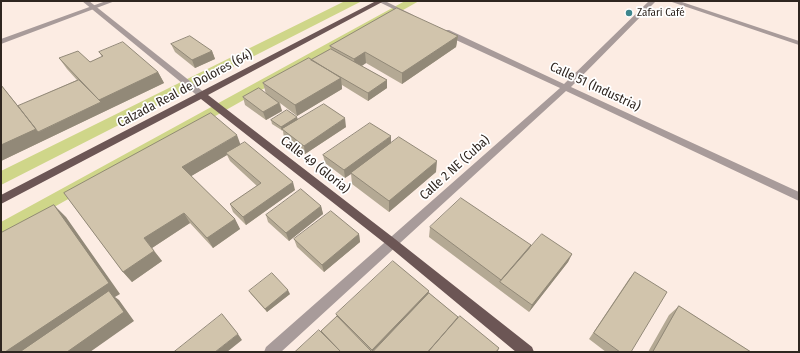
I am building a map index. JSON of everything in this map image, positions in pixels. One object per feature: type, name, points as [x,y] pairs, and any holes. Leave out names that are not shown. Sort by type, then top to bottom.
[{"type":"main road","name":"Calzada Real de Dolores (64)","points":[[1,200],[381,1]]},
{"type":"main road","name":"Calle 49 (Gloria)","points":[[202,94],[391,242],[527,352]]},
{"type":"street","name":"Calle 49 (Gloria)","points":[[85,1],[202,94]]},
{"type":"street","points":[[1,42],[112,1]]},
{"type":"street","points":[[381,1],[416,18]]},
{"type":"street","name":"Calle 2 NE (Cuba)","points":[[271,352],[391,242],[565,88],[653,1]]},
{"type":"street","points":[[672,1],[799,43]]},
{"type":"street","name":"Calle 51 (Industria)","points":[[437,28],[799,197]]},
{"type":"green space","points":[[345,1],[362,1],[1,185],[1,171]]},
{"type":"green space","points":[[405,1],[419,1],[1,237],[1,222]]},
{"type":"building","points":[[397,8],[458,36],[402,73],[365,52],[354,59],[330,46]]},
{"type":"building","points":[[190,36],[212,51],[192,60],[171,44]]},
{"type":"building","points":[[123,42],[158,72],[99,100],[59,58],[78,51],[90,62],[103,56],[99,52]]},
{"type":"building","points":[[331,49],[387,80],[368,93],[311,60]]},
{"type":"building","points":[[309,58],[341,78],[295,105],[263,83]]},
{"type":"building","points":[[79,80],[101,102],[38,132],[18,106]]},
{"type":"building","points":[[1,85],[36,129],[1,145]]},
{"type":"building","points":[[259,88],[279,103],[263,112],[243,97]]},
{"type":"building","points":[[324,104],[345,118],[304,146],[282,129]]},
{"type":"building","points":[[287,110],[297,117],[281,127],[271,120]]},
{"type":"building","points":[[211,113],[237,135],[182,167],[235,219],[207,238],[184,213],[144,238],[154,251],[123,272],[64,193]]},
{"type":"building","points":[[370,123],[391,136],[344,170],[323,155]]},
{"type":"building","points":[[399,137],[437,161],[389,201],[351,173]]},
{"type":"building","points":[[245,142],[293,182],[243,217],[230,204],[261,183],[226,153]]},
{"type":"building","points":[[301,189],[321,206],[286,233],[266,215]]},
{"type":"building","points":[[461,198],[531,245],[501,280],[430,227]]},
{"type":"building","points":[[54,205],[109,283],[5,352],[1,352],[1,233]]},
{"type":"building","points":[[331,211],[359,234],[322,265],[294,239]]},
{"type":"building","points":[[542,234],[572,254],[532,305],[500,282]]},
{"type":"building","points":[[393,261],[429,291],[372,350],[336,314]]},
{"type":"building","points":[[635,272],[667,292],[631,352],[620,352],[594,333]]},
{"type":"building","points":[[272,273],[288,290],[265,309],[249,291]]},
{"type":"building","points":[[109,291],[124,312],[67,352],[20,352]]},
{"type":"building","points":[[429,293],[458,317],[428,352],[372,352]]},
{"type":"building","points":[[679,306],[751,352],[653,352]]},
{"type":"building","points":[[222,314],[238,334],[215,352],[174,352]]},
{"type":"building","points":[[337,316],[372,352],[341,352],[321,331]]},
{"type":"building","points":[[460,316],[499,348],[496,352],[428,352]]},
{"type":"building","points":[[319,330],[341,352],[295,352]]},
{"type":"place","name":"Zafari Café","points":[[629,13]]}]
